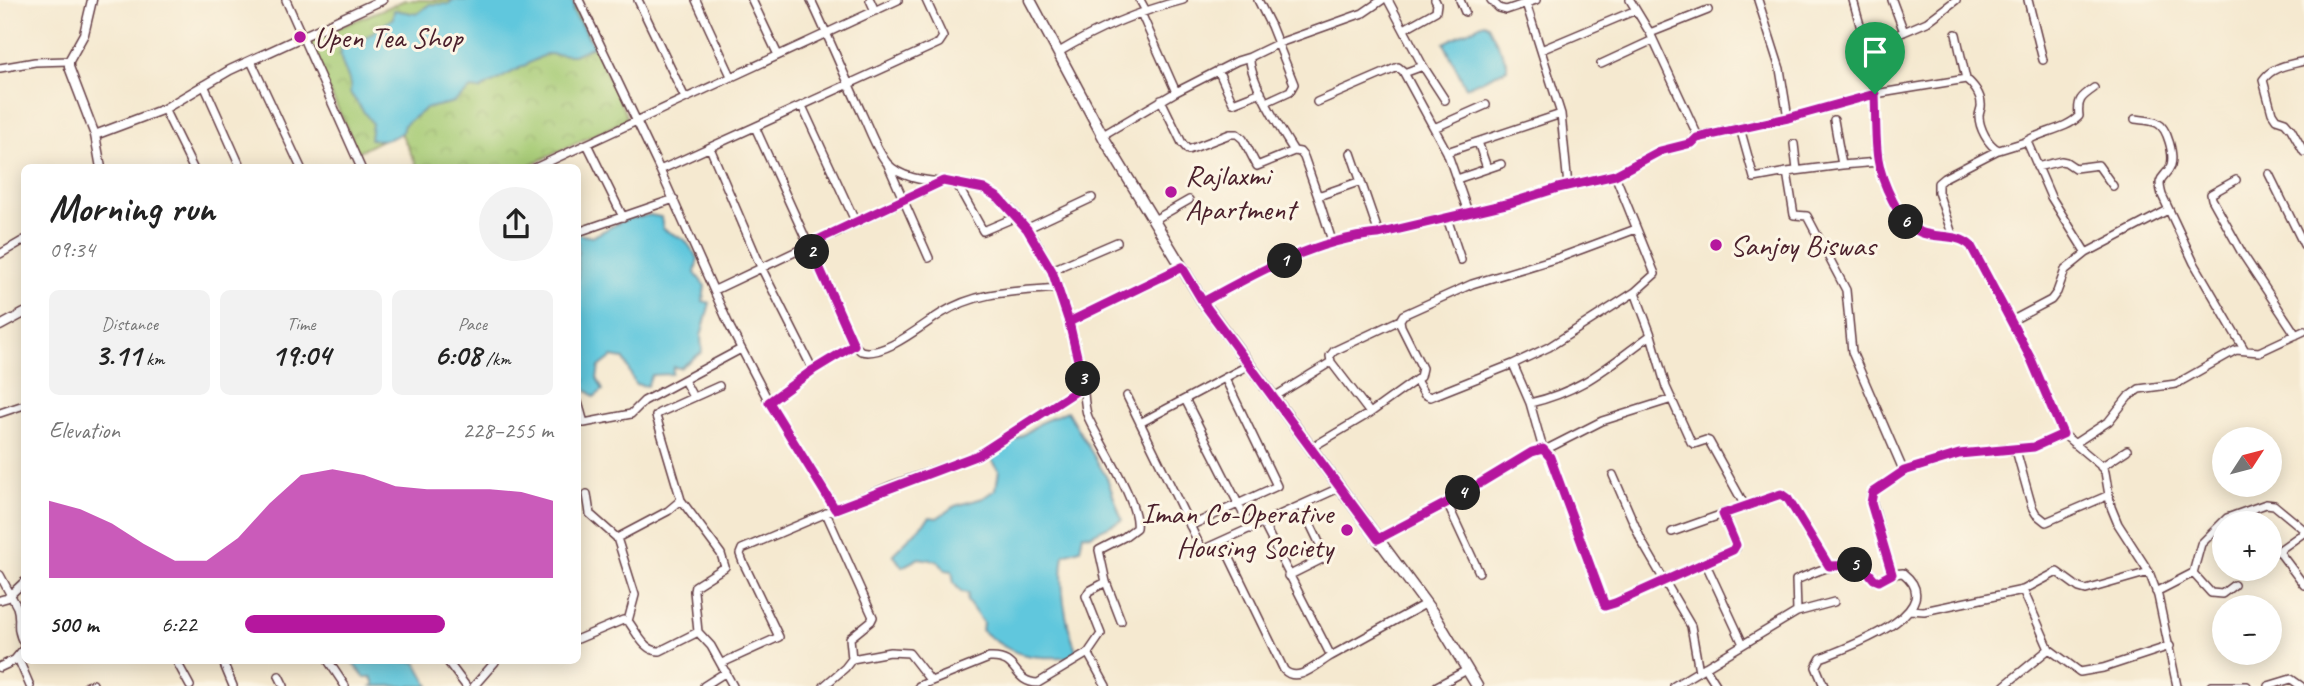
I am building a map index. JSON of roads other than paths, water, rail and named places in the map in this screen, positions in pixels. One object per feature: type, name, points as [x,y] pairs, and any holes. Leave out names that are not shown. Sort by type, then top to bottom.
[{"type":"main road","points":[[1030,0],[1103,135],[1203,302],[1425,604],[1477,686]]},
{"type":"street","points":[[92,0],[83,34],[69,61],[71,74],[95,135],[100,164]]},
{"type":"street","points":[[286,0],[359,164]]},
{"type":"street","points":[[95,135],[164,109],[251,61],[382,0]]},
{"type":"street","points":[[579,0],[637,119],[741,349],[769,402],[835,509]]},
{"type":"street","points":[[638,0],[685,98]]},
{"type":"street","points":[[696,0],[731,76]]},
{"type":"street","points":[[752,0],[778,55]]},
{"type":"street","points":[[811,0],[929,258]]},
{"type":"street","points":[[870,0],[875,11]]},
{"type":"street","points":[[546,164],[637,119],[898,0]]},
{"type":"street","points":[[660,170],[942,41],[943,37],[926,0]]},
{"type":"street","points":[[1140,0],[1176,92]]},
{"type":"street","points":[[1059,52],[1084,37],[1143,12],[1183,0]]},
{"type":"street","points":[[1258,0],[1279,43],[1294,84],[1293,88],[1266,102]]},
{"type":"street","points":[[1103,135],[1218,70],[1279,43],[1363,13],[1382,0]]},
{"type":"street","points":[[1388,0],[1423,65],[1446,100]]},
{"type":"street","points":[[1404,29],[1436,10],[1435,0]]},
{"type":"street","points":[[1461,0],[1465,12]]},
{"type":"street","points":[[1491,0],[1499,8],[1506,10],[1525,1],[1536,0]]},
{"type":"street","points":[[1630,0],[1652,37],[1697,138]]},
{"type":"street","points":[[1758,0],[1780,69],[1788,118]]},
{"type":"street","points":[[1853,0],[1862,32],[1872,48],[1878,162],[1897,209],[1914,230],[1923,234],[1966,240],[1971,246],[2031,359],[2063,434],[2101,467],[2118,524],[2149,572],[2156,592],[2177,686]]},
{"type":"street","points":[[1892,0],[1905,32]]},
{"type":"street","points":[[1872,48],[1927,22],[1956,0]]},
{"type":"street","points":[[2028,0],[2043,60]]},
{"type":"street","points":[[1525,1],[1561,114],[1568,186]]},
{"type":"street","points":[[1541,50],[1636,10]]},
{"type":"street","points":[[1601,64],[1708,10]]},
{"type":"street","points":[[1956,34],[1966,79],[1972,84],[1982,105],[1979,118],[1981,124],[1990,143],[1998,150]]},
{"type":"street","points":[[1250,57],[1249,62],[1261,92],[1294,151]]},
{"type":"street","points":[[0,68],[42,61],[69,61]]},
{"type":"street","points":[[251,61],[299,164]]},
{"type":"street","points":[[2304,61],[2267,73],[2263,80],[2276,119],[2285,122],[2291,129],[2304,152]]},
{"type":"street","points":[[1404,73],[1423,65]]},
{"type":"street","points":[[1317,102],[1398,67],[1404,73],[1447,152],[1468,212]]},
{"type":"street","points":[[1218,70],[1233,103],[1261,92]]},
{"type":"street","points":[[1203,302],[1251,276],[1307,252],[1356,236],[1378,234],[1447,218],[1615,175],[1660,151],[1692,143],[1697,138],[1788,118],[1875,94],[1966,79]]},
{"type":"street","points":[[204,85],[239,164]]},
{"type":"street","points":[[1953,237],[1938,192],[1938,183],[1998,150],[2025,142],[2038,134],[2074,121],[2079,116],[2079,98],[2094,88]]},
{"type":"street","points":[[1161,100],[1188,150],[1230,134],[1237,134],[1243,139],[1257,166],[1294,151],[1300,152],[1333,244]]},
{"type":"street","points":[[1434,128],[1486,105]]},
{"type":"street","points":[[802,106],[856,223]]},
{"type":"street","points":[[164,109],[191,164]]},
{"type":"street","points":[[1447,152],[1561,114]]},
{"type":"street","points":[[2135,119],[2158,123],[2164,129],[2172,159],[2170,168],[2158,184],[2205,283],[2244,349]]},
{"type":"street","points":[[1834,120],[1842,165]]},
{"type":"street","points":[[755,127],[854,345],[861,351],[877,352],[945,311],[974,298],[993,292],[1058,288]]},
{"type":"street","points":[[1740,128],[1754,178],[1797,170],[1878,162]]},
{"type":"street","points":[[1478,142],[1487,169]]},
{"type":"street","points":[[2025,142],[2051,197],[2086,253]]},
{"type":"street","points":[[587,144],[623,217]]},
{"type":"street","points":[[1794,144],[1797,170]]},
{"type":"street","points":[[710,148],[761,267],[813,370]]},
{"type":"street","points":[[1351,153],[1378,234]]},
{"type":"street","points":[[2037,167],[2061,161],[2075,168],[2098,165],[2113,186]]},
{"type":"street","points":[[888,164],[906,175],[984,189],[999,198],[1027,229],[1052,271],[1069,322],[1084,386],[1087,415],[1131,501],[1137,522],[1136,528],[1124,537],[1099,550],[1106,582],[1121,621]]},
{"type":"street","points":[[1457,178],[1502,164]]},
{"type":"street","points":[[1787,172],[1794,215],[1807,216],[1846,290],[1852,352],[1904,471]]},
{"type":"street","points":[[2269,174],[2304,245]]},
{"type":"street","points":[[1416,380],[1424,394],[1430,397],[1513,364],[1549,347],[1635,292],[1655,274],[1615,175]]},
{"type":"street","points":[[2236,180],[2215,190],[2211,194],[2212,199],[2242,253],[2296,335]]},
{"type":"street","points":[[715,290],[943,181]]},
{"type":"street","points":[[1317,194],[1361,181]]},
{"type":"street","points":[[958,186],[983,232],[1016,217]]},
{"type":"street","points":[[1027,229],[1092,198]]},
{"type":"street","points":[[581,231],[674,200]]},
{"type":"street","points":[[1154,220],[1189,200]]},
{"type":"street","points":[[2011,321],[2051,300],[2065,270],[2086,253],[2168,209]]},
{"type":"street","points":[[1447,218],[1461,260]]},
{"type":"street","points":[[1370,413],[1331,362],[1330,356],[1334,351],[1400,320],[1409,311],[1472,284],[1561,257],[1636,229]]},
{"type":"street","points":[[0,254],[21,242]]},
{"type":"street","points":[[1052,271],[1117,242]]},
{"type":"street","points":[[1069,322],[1182,267]]},
{"type":"street","points":[[1635,292],[1666,387],[1691,442],[1694,444],[1709,441],[1745,506]]},
{"type":"street","points":[[0,326],[21,315]]},
{"type":"street","points":[[1311,448],[1370,413],[1422,373],[1400,320]]},
{"type":"street","points":[[2074,444],[2109,421],[2127,397],[2139,389],[2176,384],[2228,354],[2244,349],[2259,352],[2304,331]]},
{"type":"street","points":[[1530,403],[1571,391],[1609,367],[1651,335]]},
{"type":"street","points":[[769,402],[854,345]]},
{"type":"street","points":[[581,424],[631,414],[644,401],[741,349]]},
{"type":"street","points":[[1274,397],[1331,362]]},
{"type":"street","points":[[1513,364],[1530,403],[1544,449],[1550,457],[1603,603],[1608,606],[1736,548],[1723,514]]},
{"type":"street","points":[[1140,423],[1249,365]]},
{"type":"street","points":[[1190,526],[1277,486],[1225,378]]},
{"type":"street","points":[[684,380],[693,397]]},
{"type":"street","points":[[719,386],[656,416],[681,500],[721,554],[725,567],[695,586],[694,591],[698,632],[712,646],[733,686]]},
{"type":"street","points":[[722,663],[779,637],[743,562],[741,549],[835,509],[978,455],[1084,386]]},
{"type":"street","points":[[1127,396],[1202,550],[1341,487]]},
{"type":"street","points":[[1185,399],[1251,529]]},
{"type":"street","points":[[1378,539],[1447,503],[1532,452],[1544,449],[1602,421],[1672,399]]},
{"type":"street","points":[[0,413],[21,406]]},
{"type":"street","points":[[1892,574],[1871,497],[1873,492],[1904,471],[1959,454],[2034,447],[2063,434]]},
{"type":"street","points":[[2015,450],[2032,507],[2046,522],[2109,495]]},
{"type":"street","points":[[2101,467],[2127,450]]},
{"type":"street","points":[[1612,475],[1642,542],[1691,626],[1702,669],[1717,686]]},
{"type":"street","points":[[587,494],[590,514],[617,538],[635,595],[628,621]]},
{"type":"street","points":[[1672,533],[1781,494],[1785,496],[1829,566]]},
{"type":"street","points":[[617,538],[667,511],[681,500]]},
{"type":"street","points":[[1447,503],[1479,572]]},
{"type":"street","points":[[1288,576],[1326,556],[1301,505],[1303,504]]},
{"type":"street","points":[[2156,592],[2193,573],[2201,544],[2227,518],[2259,506],[2274,505],[2303,529],[2302,534],[2280,551],[2304,585]]},
{"type":"street","points":[[826,513],[873,617],[850,638],[852,659]]},
{"type":"street","points":[[1263,523],[1331,656]]},
{"type":"street","points":[[1222,542],[1284,670],[1289,675],[1297,676],[1425,604]]},
{"type":"street","points":[[1705,562],[1743,644]]},
{"type":"street","points":[[1797,612],[1796,580],[1829,566],[1862,565],[1879,581],[1892,574],[1903,573],[1913,584],[1916,597],[1910,610],[1881,634],[1821,658],[1816,667],[1824,686]]},
{"type":"street","points":[[1910,610],[1924,611],[2023,590],[2057,572],[2086,590],[2149,572]]},
{"type":"street","points":[[2193,573],[2211,593],[2222,594],[2234,585]]},
{"type":"street","points":[[0,575],[19,613],[17,626],[21,637]]},
{"type":"street","points":[[919,686],[989,658],[1001,657],[1008,660],[1022,679],[1038,683],[1088,653],[1101,634],[1087,593],[1106,582]]},
{"type":"street","points":[[0,600],[21,585]]},
{"type":"street","points":[[2023,590],[2049,649],[2080,672],[2103,668],[2170,646]]},
{"type":"street","points":[[1674,686],[1797,612],[1835,602]]},
{"type":"street","points":[[581,638],[618,621],[628,621]]},
{"type":"street","points":[[628,621],[654,652],[698,632]]},
{"type":"street","points":[[2004,686],[2049,649]]},
{"type":"street","points":[[0,667],[18,658],[21,652]]},
{"type":"street","points":[[824,686],[852,659],[890,652],[909,653],[930,680]]},
{"type":"street","points":[[1088,653],[1106,686]]},
{"type":"street","points":[[18,658],[30,686]]},
{"type":"street","points":[[178,664],[190,686]]},
{"type":"street","points":[[224,664],[233,686]]},
{"type":"street","points":[[330,664],[345,686]]},
{"type":"street","points":[[450,664],[466,686]]},
{"type":"street","points":[[474,686],[493,664]]},
{"type":"street","points":[[1437,686],[1467,670]]},
{"type":"street","points":[[704,686],[726,672]]},
{"type":"street","points":[[279,677],[284,686]]},
{"type":"street","points":[[2268,686],[2291,678],[2301,686]]},
{"type":"street","points":[[2211,686],[2247,686]]},
{"type":"water","points":[[452,0],[571,0],[574,4],[573,12],[594,46],[574,55],[546,54],[479,90],[471,89],[454,102],[425,109],[404,125],[402,132],[394,137],[370,139],[372,123],[350,93],[341,48],[354,39],[362,40],[393,18],[394,10],[417,14],[430,4],[449,4]]},
{"type":"water","points":[[1484,23],[1488,25],[1507,63],[1507,69],[1466,88],[1444,43]]},
{"type":"water","points":[[650,215],[661,217],[663,229],[685,240],[698,258],[695,273],[705,286],[703,301],[710,303],[701,336],[702,352],[680,368],[673,367],[672,374],[652,375],[647,386],[635,384],[624,359],[612,357],[599,367],[597,378],[603,390],[594,397],[584,387],[585,380],[581,378],[581,235],[592,237],[626,219]]},
{"type":"water","points":[[1067,411],[1107,478],[1122,520],[1090,535],[1083,534],[1080,549],[1064,554],[1064,603],[1076,650],[1071,657],[1034,656],[1004,647],[982,631],[983,623],[967,601],[968,593],[961,592],[954,583],[952,571],[945,570],[938,561],[919,558],[902,567],[893,554],[930,517],[937,518],[955,506],[983,498],[996,489],[999,470],[990,457],[1042,422]]},
{"type":"water","points":[[354,664],[417,664],[429,686],[372,686],[375,684],[372,677],[364,677]]},
{"type":"place","name":"Upen Tea Shop","points":[[300,37]]},
{"type":"place","name":"Rajlaxmi Apartment","points":[[1171,192]]},
{"type":"place","name":"Sanjoy Biswas","points":[[1716,245]]},
{"type":"place","name":"Iman Co-Operative Housing Society","points":[[1347,530]]}]
